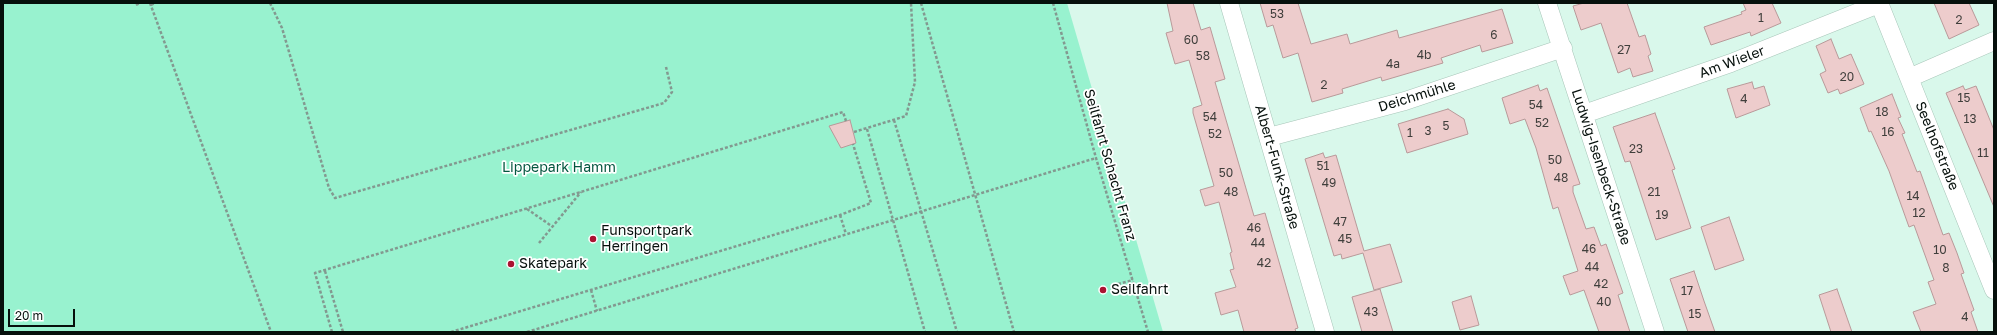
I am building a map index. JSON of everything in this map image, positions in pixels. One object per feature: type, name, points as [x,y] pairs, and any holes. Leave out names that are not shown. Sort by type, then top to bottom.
[{"type":"street","name":"Albert-Funk-Straße","points":[[1229,3],[1325,332]]},
{"type":"street","name":"Ludwig-Isenbeck-Straße","points":[[1547,3],[1655,332]]},
{"type":"street","name":"Seelhofstraße","points":[[1879,4],[1994,290]]},
{"type":"street","name":"Am Wieler","points":[[1584,114],[1731,63],[1879,4]]},
{"type":"street","points":[[1909,78],[1994,41]]},
{"type":"street","name":"Deichmühle","points":[[1269,137],[1405,101],[1563,48]]},
{"type":"path","points":[[136,5],[140,3]]},
{"type":"path","points":[[155,3],[150,4],[271,332]]},
{"type":"path","points":[[270,3],[282,28],[329,188],[335,198],[359,193],[664,103],[672,92],[666,67]]},
{"type":"path","points":[[854,132],[906,116],[915,82],[911,3]]},
{"type":"path","points":[[922,3],[1014,332]]},
{"type":"path","name":"Seilfahrt Schacht Franz","points":[[1053,3],[1096,158],[1148,332]]},
{"type":"path","points":[[332,332],[315,273],[843,112],[846,121]]},
{"type":"path","points":[[894,120],[957,332]]},
{"type":"path","points":[[867,129],[925,332]]},
{"type":"path","points":[[451,332],[840,215],[871,203],[853,144]]},
{"type":"path","points":[[527,332],[1096,158]]},
{"type":"path","points":[[539,243],[582,192]]},
{"type":"path","points":[[527,209],[553,227]]},
{"type":"path","points":[[840,215],[846,234]]},
{"type":"path","points":[[324,271],[343,332]]},
{"type":"path","points":[[1118,284],[1133,280]]},
{"type":"path","points":[[591,290],[597,311]]},
{"type":"green space","name":"Lippepark Hamm","points":[[3,3],[1067,3],[1163,332],[3,332]]},
{"type":"building","points":[[1167,3],[1193,3],[1201,30],[1210,27],[1225,79],[1215,82],[1254,216],[1265,213],[1298,328],[1295,329],[1296,332],[1244,332],[1238,310],[1221,315],[1215,293],[1236,287],[1230,270],[1234,269],[1230,253],[1232,252],[1219,202],[1205,206],[1200,190],[1214,186],[1193,113],[1193,108],[1202,105],[1189,60],[1175,64],[1166,33],[1173,31]]},
{"type":"building","points":[[1260,3],[1298,3],[1311,44],[1347,34],[1350,44],[1397,30],[1399,38],[1502,9],[1513,43],[1482,52],[1480,45],[1441,58],[1443,63],[1382,81],[1381,77],[1342,89],[1343,93],[1312,102],[1298,53],[1283,58],[1273,25],[1267,27]]},
{"type":"building","points":[[1584,3],[1627,3],[1639,37],[1645,35],[1651,54],[1648,56],[1653,71],[1633,77],[1630,68],[1618,73],[1601,23],[1581,30],[1573,6]]},
{"type":"building","points":[[1743,3],[1772,3],[1781,23],[1751,36],[1750,32],[1711,45],[1704,27],[1742,14],[1741,12],[1746,10]]},
{"type":"building","points":[[1934,3],[1969,3],[1979,25],[1949,39]]},
{"type":"building","points":[[1831,39],[1839,59],[1851,54],[1864,84],[1840,94],[1838,89],[1828,93],[1820,74],[1826,71],[1816,46]]},
{"type":"building","points":[[1752,82],[1754,89],[1764,86],[1770,105],[1736,118],[1727,89]]},
{"type":"building","points":[[1538,85],[1540,91],[1547,88],[1580,184],[1573,186],[1573,192],[1586,229],[1594,227],[1601,246],[1606,244],[1623,293],[1618,295],[1630,332],[1599,332],[1584,290],[1570,295],[1563,276],[1578,271],[1558,207],[1553,209],[1536,148],[1525,119],[1510,124],[1502,98]]},
{"type":"building","points":[[1963,86],[1965,90],[1976,86],[1994,130],[1994,207],[1946,93]]},
{"type":"building","points":[[1892,94],[1901,117],[1898,118],[1905,133],[1902,134],[1917,172],[1920,171],[1943,235],[1949,233],[1957,253],[1964,273],[1961,274],[1974,310],[1971,312],[1978,332],[1921,332],[1913,312],[1936,304],[1928,282],[1934,280],[1914,225],[1909,227],[1889,171],[1871,131],[1869,132],[1860,108]]},
{"type":"building","points":[[1448,109],[1464,119],[1468,134],[1407,153],[1398,124]]},
{"type":"building","points":[[1655,113],[1675,169],[1672,170],[1691,228],[1656,240],[1630,161],[1625,162],[1613,127]]},
{"type":"building","points":[[850,120],[856,143],[841,148],[829,126]]},
{"type":"building","points":[[1323,153],[1325,158],[1336,155],[1364,251],[1390,244],[1402,282],[1374,290],[1363,253],[1342,259],[1341,254],[1334,256],[1305,159]]},
{"type":"building","points":[[1729,217],[1744,260],[1715,270],[1701,227]]},
{"type":"building","points":[[1694,271],[1715,332],[1688,332],[1670,279]]},
{"type":"building","points":[[1380,289],[1393,332],[1362,332],[1352,297]]},
{"type":"building","points":[[1837,289],[1852,332],[1831,332],[1819,295]]},
{"type":"building","points":[[1471,296],[1479,325],[1460,330],[1452,302]]},
{"type":"place","name":"Funsportpark Herringen","points":[[593,239]]},
{"type":"place","name":"Skatepark","points":[[511,264]]},
{"type":"place","name":"Seilfahrt","points":[[1103,290]]}]
